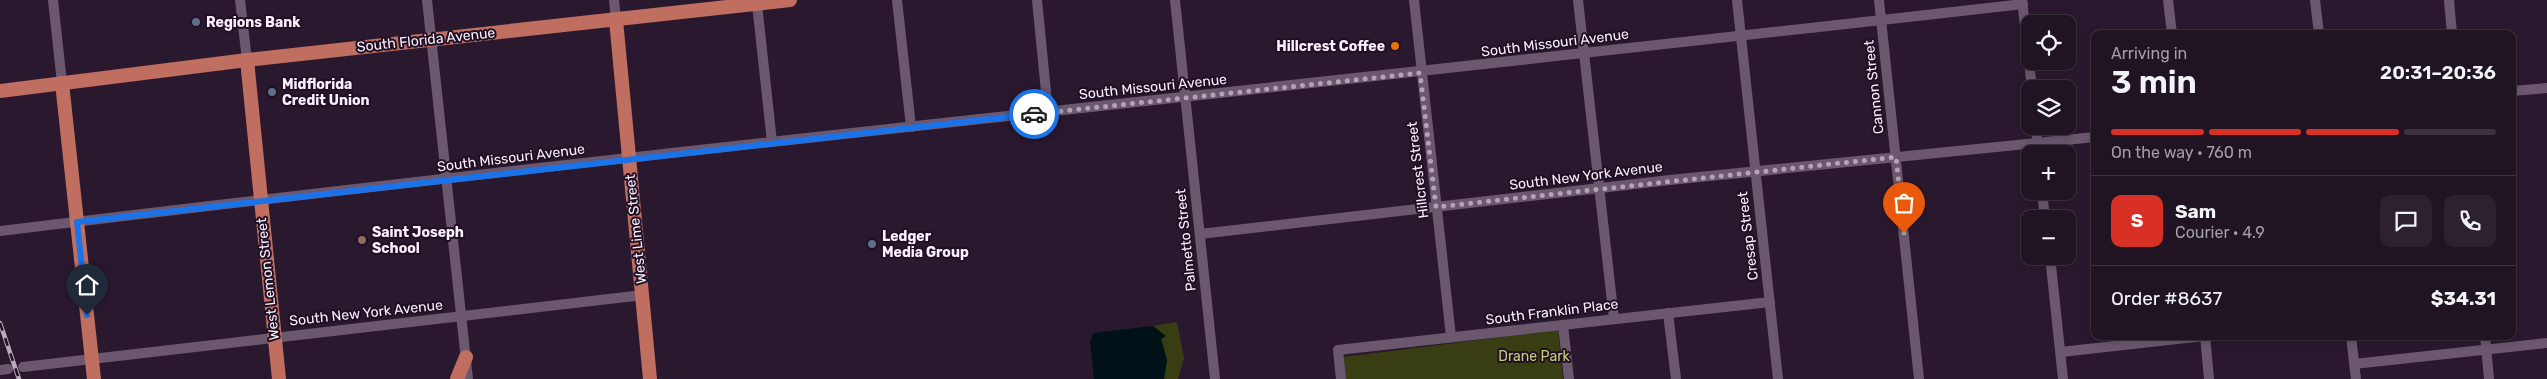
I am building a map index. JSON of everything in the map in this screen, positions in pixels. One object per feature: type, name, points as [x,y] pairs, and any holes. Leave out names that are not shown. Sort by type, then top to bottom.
[{"type":"main road","name":"South Florida Avenue","points":[[0,91],[247,60],[790,0]]},
{"type":"main road","name":"West Lime Street","points":[[616,20],[650,379]]},
{"type":"main road","name":"West Lemon Street","points":[[247,60],[279,379]]},
{"type":"main road","points":[[62,83],[94,379]]},
{"type":"main road","points":[[458,379],[466,357]]},
{"type":"street","points":[[52,0],[62,83]]},
{"type":"street","points":[[240,0],[247,60]]},
{"type":"street","points":[[427,0],[468,379]]},
{"type":"street","points":[[614,0],[616,20]]},
{"type":"street","points":[[897,0],[911,127]]},
{"type":"street","points":[[1037,0],[1048,112]]},
{"type":"street","name":"Palmetto Street","points":[[1174,0],[1186,98],[1214,379]]},
{"type":"street","name":"Hillcrest Street","points":[[1414,0],[1420,73],[1451,337]]},
{"type":"street","points":[[1578,0],[1614,318]]},
{"type":"street","name":"Cresap Street","points":[[1737,0],[1778,379]]},
{"type":"street","name":"Cannon Street","points":[[1879,0],[1919,379]]},
{"type":"street","points":[[2168,0],[2172,30]]},
{"type":"street","points":[[2315,0],[2319,30]]},
{"type":"street","points":[[2449,0],[2452,30]]},
{"type":"street","points":[[2023,2],[2031,80]]},
{"type":"street","name":"South Missouri Avenue","points":[[0,232],[629,158],[1420,73],[2023,2]]},
{"type":"street","points":[[758,4],[772,142]]},
{"type":"street","points":[[2516,91],[2547,88]]},
{"type":"street","points":[[2037,135],[2038,142]]},
{"type":"street","name":"South New York Avenue","points":[[1200,234],[1755,172],[2091,137]]},
{"type":"street","points":[[2051,265],[2064,379]]},
{"type":"street","name":"South New York Avenue","points":[[23,367],[643,295]]},
{"type":"street","name":"South Franklin Place","points":[[1341,379],[1338,350],[1770,302]]},
{"type":"street","points":[[1668,313],[1676,379]]},
{"type":"street","points":[[1563,325],[1569,379]]},
{"type":"street","points":[[2061,352],[2168,340]]},
{"type":"street","points":[[2204,340],[2209,379]]},
{"type":"street","points":[[2351,340],[2356,379]]},
{"type":"street","points":[[2485,340],[2490,379]]},
{"type":"street","points":[[2354,364],[2547,343]]},
{"type":"green space","points":[[1177,322],[1184,358],[1178,379],[1164,379],[1167,360],[1161,339],[1165,336],[1153,326]]},
{"type":"green space","name":"Drane Park","points":[[1558,330],[1563,379],[1346,379],[1343,357]]},
{"type":"shaded area","points":[[1153,326],[1166,336],[1161,339],[1167,360],[1164,379],[1094,379],[1090,342],[1093,333]]},
{"type":"railway","points":[[0,323],[19,379]]},
{"type":"way so far","points":[[1034,114],[1420,73],[1436,207],[1670,180],[1896,157],[1904,233]]},
{"type":"place","name":"Regions Bank","points":[[196,22]]},
{"type":"place","name":"Hillcrest Coffee","points":[[1395,46]]},
{"type":"place","name":"Midflorida Credit Union","points":[[272,92]]},
{"type":"place","name":"Saint Joseph School","points":[[362,240]]},
{"type":"place","name":"Ledger Media Group","points":[[872,244]]},
{"type":"route","points":[[87,315],[77,222],[646,156],[1034,114]]}]
